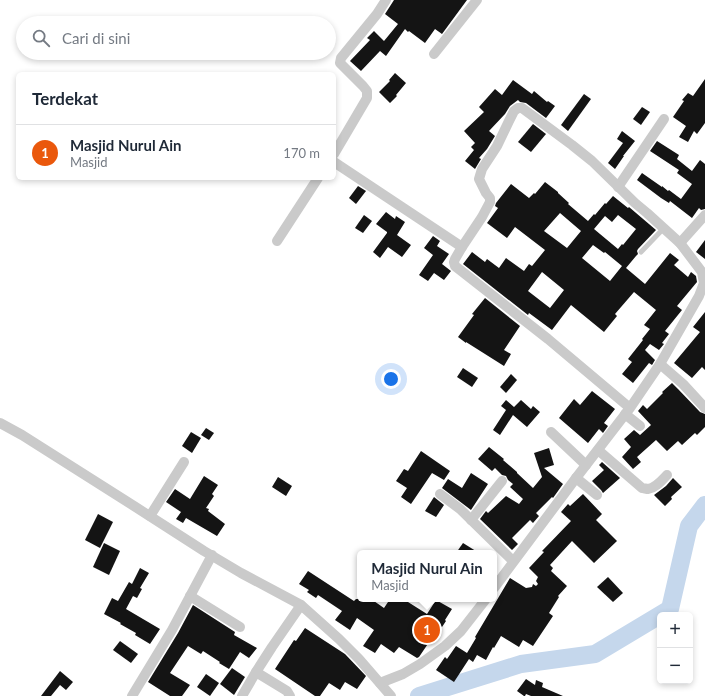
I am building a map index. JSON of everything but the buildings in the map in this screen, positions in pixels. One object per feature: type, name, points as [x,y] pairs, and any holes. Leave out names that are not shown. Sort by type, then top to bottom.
[{"type":"street","points":[[336,151],[367,98],[367,91],[340,63],[341,58],[377,14],[386,0]]},
{"type":"street","points":[[434,54],[477,0]]},
{"type":"street","points":[[497,584],[628,411],[660,364],[699,296],[704,283],[702,272],[680,243],[618,187],[592,161],[522,108],[518,108],[508,121],[497,146],[482,169],[479,179],[490,198],[490,202],[455,259],[455,266],[548,339],[628,411],[640,426]]},
{"type":"street","points":[[618,187],[664,119]]},
{"type":"street","points":[[336,163],[462,247]]},
{"type":"street","points":[[277,241],[317,180]]},
{"type":"street","points":[[680,243],[705,215]]},
{"type":"street","points":[[660,364],[683,384],[705,408]]},
{"type":"street","points":[[0,423],[22,435],[241,573],[301,605],[359,659],[389,694]]},
{"type":"street","points":[[551,432],[586,465]]},
{"type":"street","points":[[598,450],[642,488],[648,489],[653,487],[667,475]]},
{"type":"street","points":[[150,516],[184,462]]},
{"type":"street","points":[[576,478],[597,495]]},
{"type":"street","points":[[471,520],[502,482]]},
{"type":"street","points":[[440,494],[460,509],[513,562]]},
{"type":"street","points":[[132,696],[172,630],[212,555]]},
{"type":"street","points":[[190,596],[240,627]]},
{"type":"street","points":[[380,683],[403,674],[445,646],[461,631],[484,602]]},
{"type":"street","points":[[242,696],[256,672],[301,605]]},
{"type":"street","points":[[256,672],[287,691],[290,696]]},
{"type":"lane","points":[[640,252],[664,228]]},
{"type":"waterway","points":[[419,696],[521,664],[595,654],[670,609],[689,526],[705,505]]},
{"type":"place","name":"Masjid Nurul Ain","points":[[427,630]]}]
